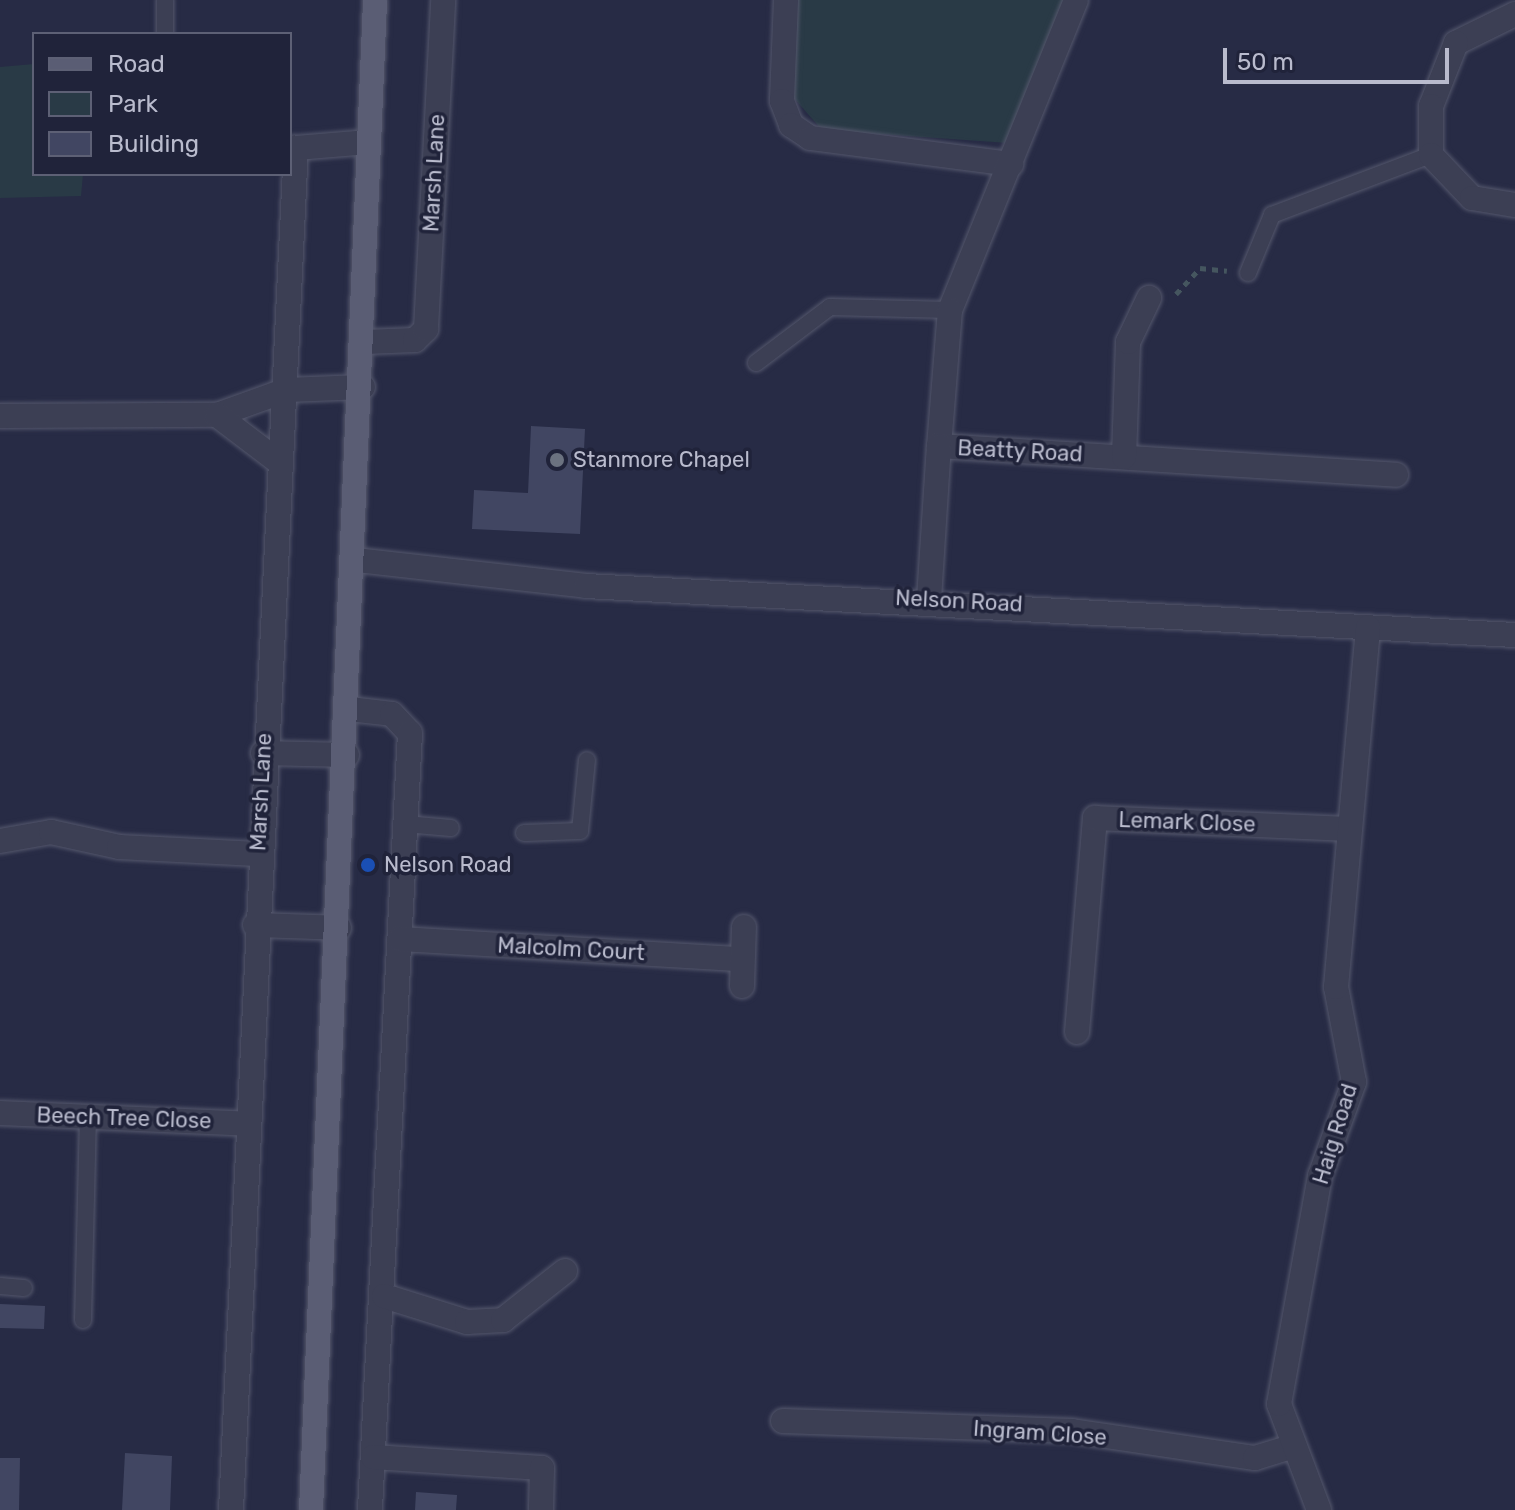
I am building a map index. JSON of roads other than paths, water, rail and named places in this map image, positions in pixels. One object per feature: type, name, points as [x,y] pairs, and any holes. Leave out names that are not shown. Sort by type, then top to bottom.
[{"type":"main road","points":[[311,1510],[356,560],[375,0]]},
{"type":"street","name":"Marsh Lane","points":[[365,342],[415,340],[426,329],[443,0]]},
{"type":"street","points":[[786,0],[782,101],[801,131],[1011,164]]},
{"type":"street","name":"Beatty Road","points":[[1076,0],[950,310],[939,446],[1396,475]]},
{"type":"street","points":[[1504,10],[1456,43],[1431,106],[1431,155],[1472,198],[1515,205]]},
{"type":"street","name":"Marsh Lane","points":[[231,1510],[257,854],[279,462],[287,390],[296,148],[369,142]]},
{"type":"street","points":[[1124,457],[1128,342],[1149,298]]},
{"type":"street","points":[[0,416],[217,415],[287,390],[363,387]]},
{"type":"street","points":[[217,415],[279,462]]},
{"type":"street","points":[[929,599],[939,446]]},
{"type":"street","name":"Nelson Road","points":[[356,560],[586,586],[929,599],[1515,635]]},
{"type":"street","name":"Haig Road","points":[[1319,1510],[1279,1404],[1320,1176],[1354,1082],[1336,987],[1368,627]]},
{"type":"street","points":[[349,709],[392,714],[410,733],[384,1296],[370,1510]]},
{"type":"street","points":[[263,753],[347,755]]},
{"type":"street","name":"Lemark Close","points":[[1077,1032],[1095,818],[1349,829]]},
{"type":"street","points":[[0,841],[51,832],[119,847],[257,854]]},
{"type":"street","points":[[255,925],[339,928]]},
{"type":"street","points":[[742,986],[744,927]]},
{"type":"street","name":"Malcolm Court","points":[[400,939],[741,959]]},
{"type":"street","name":"Beech Tree Close","points":[[0,1113],[248,1124]]},
{"type":"street","points":[[384,1296],[467,1322],[503,1320],[565,1271]]},
{"type":"street","name":"Ingram Close","points":[[783,1421],[1072,1431],[1255,1458],[1294,1446]]},
{"type":"street","points":[[373,1457],[542,1468],[541,1510]]},
{"type":"lane","points":[[165,0],[165,32]]},
{"type":"lane","points":[[1248,273],[1272,215],[1431,155]]},
{"type":"lane","points":[[756,363],[830,307],[950,310]]},
{"type":"lane","points":[[524,833],[580,831],[587,760]]},
{"type":"lane","points":[[405,824],[451,828]]},
{"type":"lane","points":[[83,1320],[88,1117]]},
{"type":"lane","points":[[0,1286],[24,1288]]},
{"type":"place","name":"Stanmore Chapel","points":[[557,460]]},
{"type":"place","name":"Nelson Road","points":[[368,865]]}]
